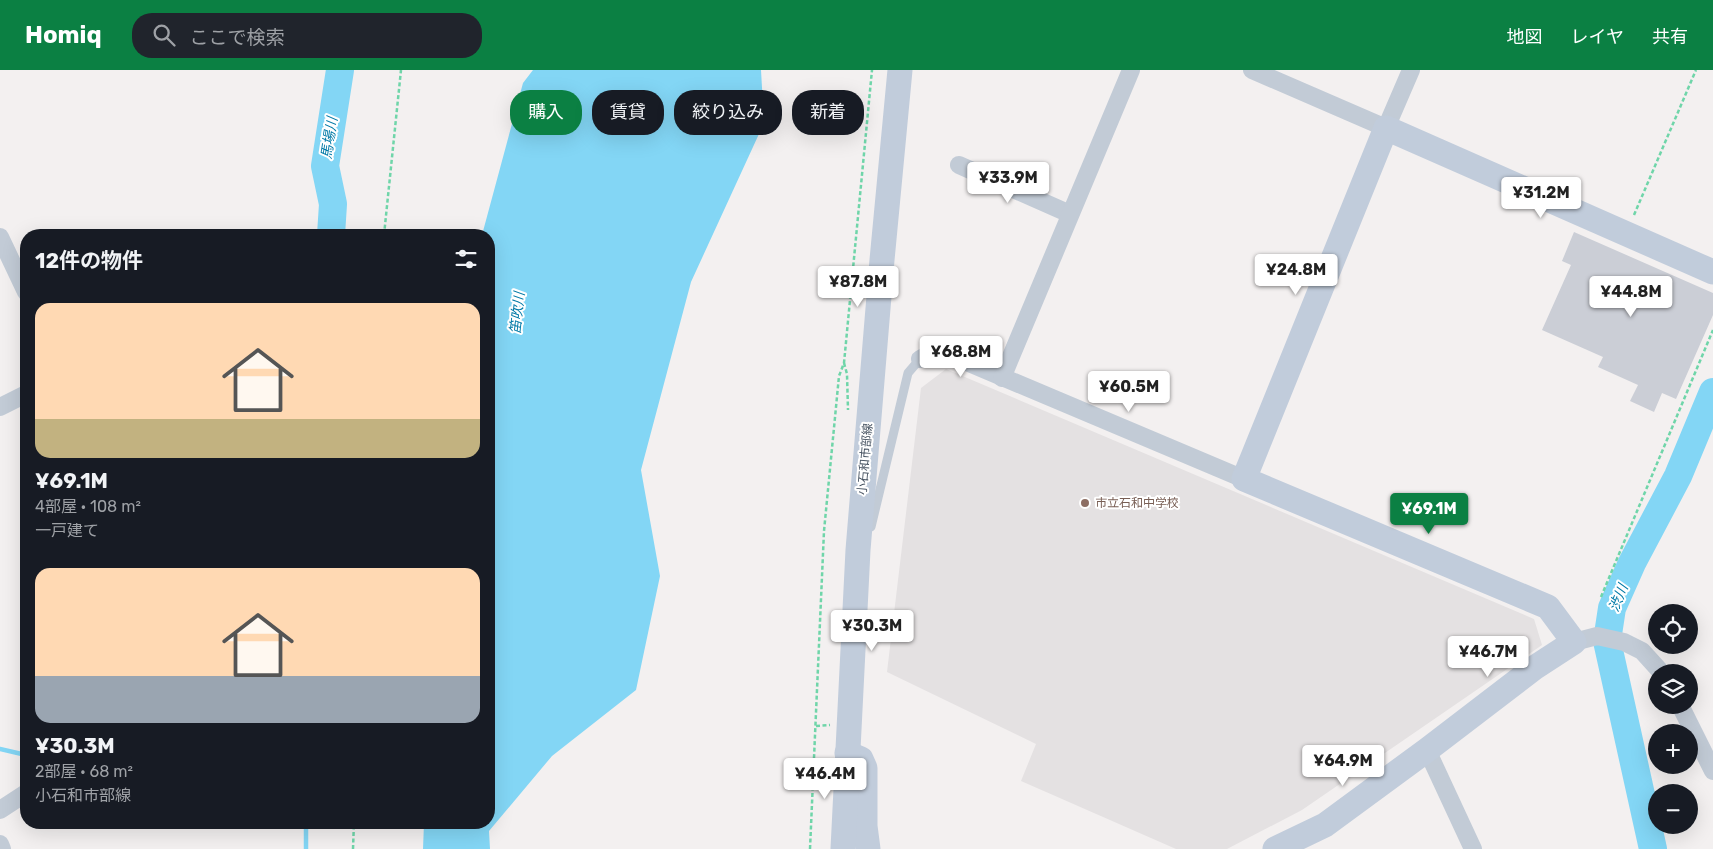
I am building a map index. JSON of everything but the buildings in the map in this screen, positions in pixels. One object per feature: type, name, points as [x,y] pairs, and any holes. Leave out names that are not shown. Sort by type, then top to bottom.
[{"type":"street","name":"小石和市部線","points":[[843,849],[858,550],[900,70]]},
{"type":"street","points":[[1002,378],[1131,70]]},
{"type":"street","points":[[1252,70],[1713,272]]},
{"type":"street","points":[[1244,479],[1411,70]]},
{"type":"street","points":[[959,165],[1070,214]]},
{"type":"street","points":[[0,237],[20,279]]},
{"type":"street","points":[[920,359],[929,354],[943,352],[1548,607],[1585,639]]},
{"type":"street","points":[[0,407],[20,397]]},
{"type":"street","points":[[1275,849],[1325,824],[1427,750],[1534,668],[1585,639],[1624,642],[1642,651],[1654,664]]},
{"type":"street","points":[[1684,714],[1713,771]]},
{"type":"street","points":[[1427,750],[1473,849]]},
{"type":"street","points":[[847,752],[862,759],[865,768],[865,826],[868,849]]},
{"type":"street","points":[[0,810],[20,797]]},
{"type":"street","points":[[0,844],[2,849]]},
{"type":"lane","points":[[858,550],[867,543],[908,372],[920,359]]},
{"type":"path","points":[[385,229],[401,70]]},
{"type":"path","points":[[810,849],[826,504],[839,376],[844,363],[872,70]]},
{"type":"path","points":[[1625,235],[1696,70]]},
{"type":"path","points":[[1601,597],[1713,330]]},
{"type":"path","points":[[816,726],[831,725]]},
{"type":"path","points":[[353,849],[354,829]]},
{"type":"shaded area","name":"市立石和中学校","points":[[946,369],[1534,619],[1542,645],[1302,810],[1227,849],[1176,849],[1021,781],[1036,744],[887,672],[921,388]]},
{"type":"water","name":"笛吹川","points":[[533,70],[761,70],[762,90],[674,90],[674,135],[758,135],[691,282],[641,470],[660,576],[636,690],[552,756],[495,824],[495,229],[484,229],[510,131],[510,135],[582,135],[582,90],[521,90],[523,83]]},
{"type":"water","points":[[424,829],[491,829],[489,831],[490,849],[423,849]]},
{"type":"waterway","name":"馬場川","points":[[331,229],[333,204],[325,166],[340,70]]},
{"type":"waterway","name":"渋川","points":[[1653,849],[1607,641],[1612,608],[1632,563],[1678,476],[1713,392]]},
{"type":"waterway","points":[[0,749],[20,754]]},
{"type":"waterway","name":"馬場川","points":[[306,829],[306,849]]},
{"type":"place","name":"市立石和中学校","points":[[1085,503]]}]
